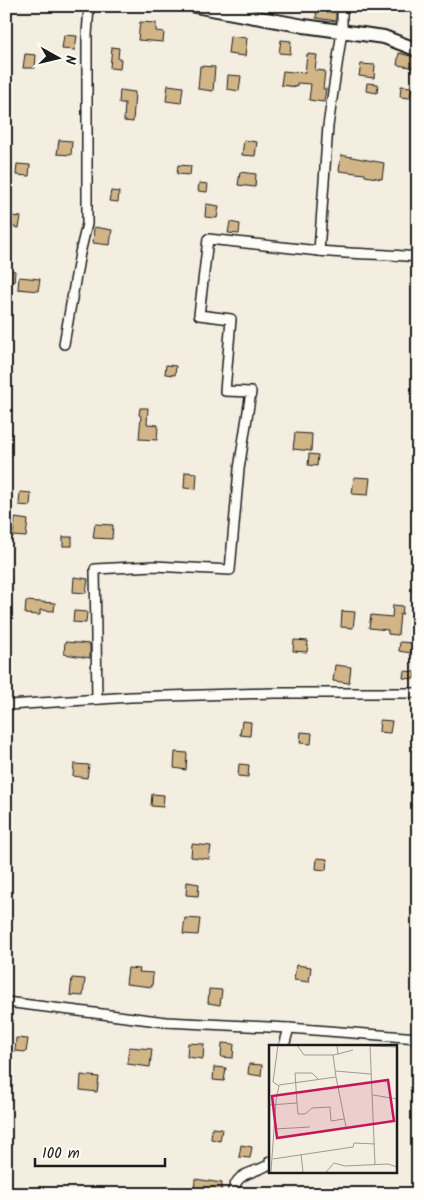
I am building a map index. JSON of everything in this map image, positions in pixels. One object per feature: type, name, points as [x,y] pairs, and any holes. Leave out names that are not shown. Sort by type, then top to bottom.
[{"type":"main road","points":[[195,6],[384,37],[418,50]]},
{"type":"street","points":[[64,344],[87,224],[87,44],[89,6]]},
{"type":"street","points":[[319,251],[328,126],[342,31],[342,6]]},
{"type":"street","points":[[98,700],[95,569],[154,566],[230,570],[239,469],[251,392],[225,391],[231,319],[199,315],[208,239],[365,255],[386,254],[418,257]]},
{"type":"street","points":[[9,705],[275,693],[418,693]]},
{"type":"street","points":[[6,1002],[166,1022],[289,1028],[418,1038]]},
{"type":"street","points":[[284,1045],[289,1028]]},
{"type":"street","points":[[232,1194],[235,1182],[248,1172],[259,1171],[269,1165]]},
{"type":"building","points":[[317,6],[336,7],[336,21],[316,18]]},
{"type":"building","points":[[140,22],[156,23],[156,31],[164,32],[163,42],[138,40]]},
{"type":"building","points":[[64,35],[77,36],[75,50],[62,49]]},
{"type":"building","points":[[230,36],[247,38],[245,56],[228,54]]},
{"type":"building","points":[[281,40],[291,41],[290,54],[279,53]]},
{"type":"building","points":[[112,47],[119,48],[118,59],[121,59],[120,69],[110,68]]},
{"type":"building","points":[[399,53],[418,58],[418,68],[397,65]]},
{"type":"building","points":[[25,54],[36,55],[35,68],[23,68]]},
{"type":"building","points":[[307,54],[317,55],[315,70],[325,71],[323,89],[326,89],[324,102],[309,100],[311,84],[297,83],[297,87],[281,85],[283,71],[305,73]]},
{"type":"building","points":[[361,64],[375,65],[374,78],[359,76]]},
{"type":"building","points":[[200,66],[215,67],[213,91],[198,89]]},
{"type":"building","points":[[228,75],[241,76],[239,91],[227,89]]},
{"type":"building","points":[[367,83],[378,84],[377,93],[366,91]]},
{"type":"building","points":[[168,85],[183,87],[181,103],[166,101]]},
{"type":"building","points":[[401,86],[412,87],[410,98],[400,97]]},
{"type":"building","points":[[120,90],[135,92],[133,122],[124,121],[125,103],[119,103]]},
{"type":"building","points":[[59,140],[72,141],[71,155],[57,154]]},
{"type":"building","points":[[244,140],[257,142],[255,156],[242,155]]},
{"type":"building","points":[[341,155],[384,163],[382,179],[365,176],[365,174],[339,171]]},
{"type":"building","points":[[17,164],[30,165],[29,176],[16,175]]},
{"type":"building","points":[[178,165],[191,166],[190,175],[177,174]]},
{"type":"building","points":[[240,172],[256,174],[255,187],[238,185]]},
{"type":"building","points":[[199,183],[208,184],[207,192],[198,191]]},
{"type":"building","points":[[111,191],[119,192],[118,202],[109,201]]},
{"type":"building","points":[[206,204],[219,206],[217,218],[205,217]]},
{"type":"building","points":[[6,217],[21,217],[19,228],[6,225]]},
{"type":"building","points":[[230,222],[240,224],[239,234],[228,233]]},
{"type":"building","points":[[94,227],[112,230],[110,245],[93,243]]},
{"type":"building","points":[[6,270],[15,271],[14,282],[6,281]]},
{"type":"building","points":[[19,277],[40,279],[38,291],[18,289]]},
{"type":"building","points":[[166,365],[176,366],[175,375],[165,374]]},
{"type":"building","points":[[140,408],[148,408],[147,424],[158,425],[157,440],[139,439]]},
{"type":"building","points":[[295,433],[312,434],[311,451],[293,449]]},
{"type":"building","points":[[309,454],[318,455],[317,466],[308,465]]},
{"type":"building","points":[[185,472],[197,473],[196,489],[184,488]]},
{"type":"building","points":[[354,477],[370,478],[368,495],[352,494]]},
{"type":"building","points":[[20,492],[31,493],[30,506],[19,505]]},
{"type":"building","points":[[15,518],[28,520],[26,537],[13,536]]},
{"type":"building","points":[[95,524],[113,525],[112,539],[93,538]]},
{"type":"building","points":[[63,537],[72,537],[72,546],[63,546]]},
{"type":"building","points":[[74,577],[88,579],[86,593],[73,592]]},
{"type":"building","points":[[26,601],[55,603],[54,611],[40,610],[40,615],[25,614]]},
{"type":"building","points":[[393,605],[403,606],[402,615],[400,614],[398,635],[388,634],[388,630],[369,628],[371,615],[392,617]]},
{"type":"building","points":[[74,611],[87,612],[86,623],[73,622]]},
{"type":"building","points":[[342,611],[355,612],[353,628],[341,627]]},
{"type":"building","points":[[294,640],[308,641],[307,652],[293,651]]},
{"type":"building","points":[[65,642],[90,644],[90,658],[64,654]]},
{"type":"building","points":[[400,642],[412,643],[411,653],[399,651]]},
{"type":"building","points":[[335,665],[351,667],[349,683],[333,681]]},
{"type":"building","points":[[404,671],[415,672],[414,679],[403,678]]},
{"type":"building","points":[[380,720],[392,721],[390,733],[379,732]]},
{"type":"building","points":[[242,721],[251,722],[250,736],[240,735]]},
{"type":"building","points":[[301,732],[312,733],[311,744],[300,743]]},
{"type":"building","points":[[175,752],[187,753],[186,770],[174,768]]},
{"type":"building","points":[[74,764],[89,765],[87,778],[73,776]]},
{"type":"building","points":[[239,764],[249,765],[248,777],[238,776]]},
{"type":"building","points":[[152,794],[164,795],[163,807],[151,806]]},
{"type":"building","points":[[192,844],[211,846],[209,859],[191,857]]},
{"type":"building","points":[[317,858],[327,859],[326,870],[316,869]]},
{"type":"building","points":[[187,882],[199,884],[198,896],[186,895]]},
{"type":"building","points":[[185,918],[200,919],[198,935],[183,934]]},
{"type":"building","points":[[296,965],[311,967],[309,982],[294,980]]},
{"type":"building","points":[[128,968],[140,969],[139,972],[153,973],[152,987],[126,984]]},
{"type":"building","points":[[72,978],[85,979],[83,996],[70,995]]},
{"type":"building","points":[[209,989],[222,990],[220,1005],[208,1003]]},
{"type":"building","points":[[16,1038],[28,1039],[26,1052],[15,1051]]},
{"type":"building","points":[[188,1043],[204,1044],[203,1059],[187,1057]]},
{"type":"building","points":[[222,1043],[234,1044],[233,1058],[221,1057]]},
{"type":"building","points":[[129,1047],[152,1049],[150,1067],[127,1064]]},
{"type":"building","points":[[249,1064],[262,1065],[261,1076],[248,1074]]},
{"type":"building","points":[[214,1067],[226,1068],[224,1081],[213,1080]]},
{"type":"building","points":[[81,1075],[99,1077],[97,1092],[80,1090]]},
{"type":"building","points":[[212,1128],[222,1129],[220,1141],[211,1139]]},
{"type":"building","points":[[241,1145],[252,1147],[250,1158],[239,1157]]},
{"type":"building","points":[[195,1179],[222,1183],[221,1194],[194,1194]]}]
